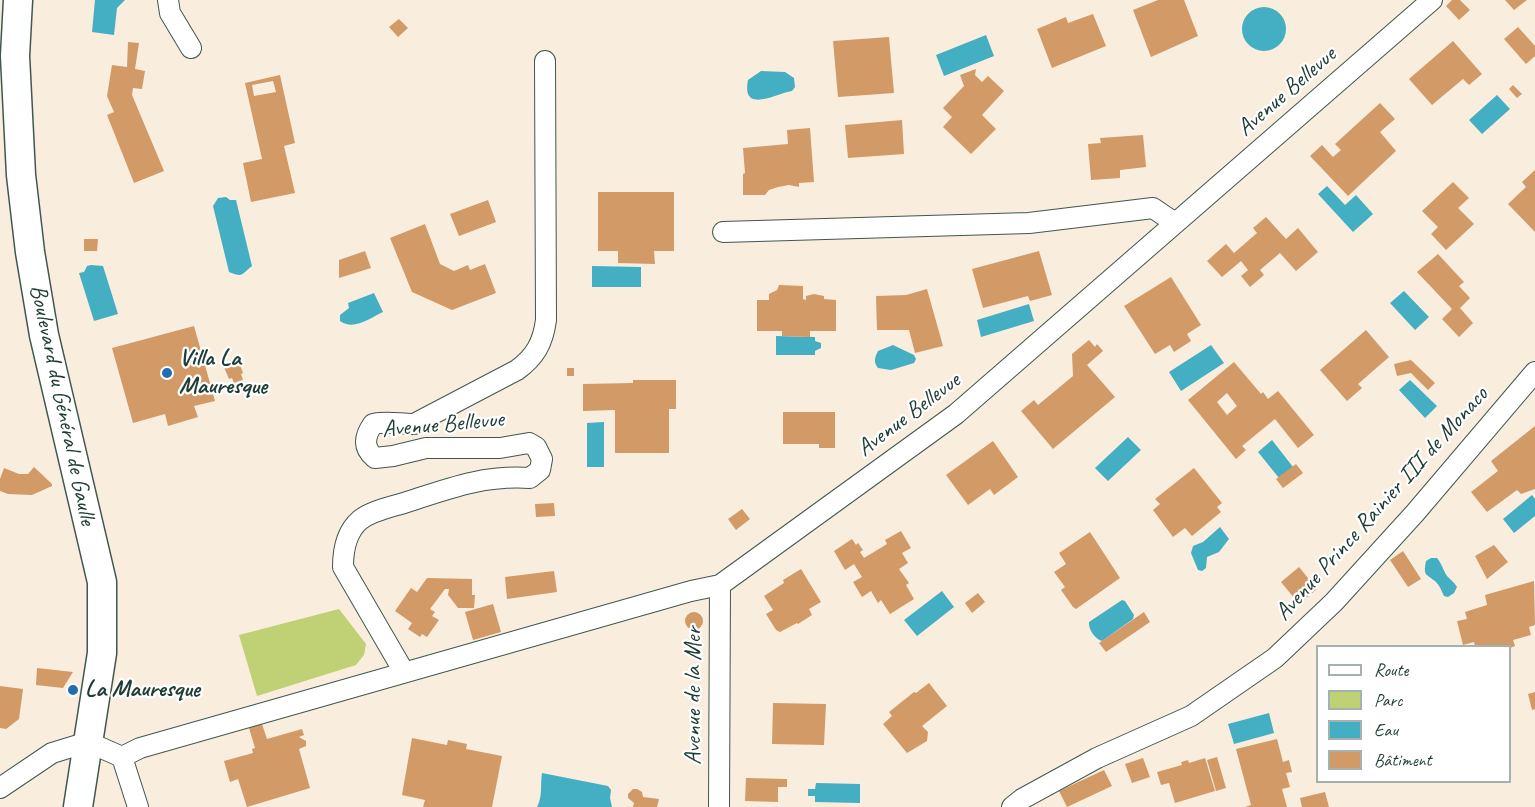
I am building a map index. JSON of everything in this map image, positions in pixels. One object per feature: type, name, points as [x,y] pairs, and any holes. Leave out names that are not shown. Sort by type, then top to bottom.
[{"type":"street","name":"Boulevard du Général de Gaulle","points":[[18,0],[15,56],[21,175],[30,252],[44,335],[102,582],[102,654],[78,807]]},
{"type":"street","points":[[168,0],[170,13],[191,48]]},
{"type":"street","name":"Avenue Bellevue","points":[[122,757],[140,748],[404,672],[691,591],[720,585],[956,414],[1432,0]]},
{"type":"street","name":"Avenue Bellevue","points":[[404,672],[343,567],[343,550],[349,536],[359,521],[387,508],[474,481],[510,477],[530,478],[540,470],[542,459],[536,447],[529,443],[500,448],[426,448],[375,458],[367,452],[365,442],[367,432],[373,424],[385,422],[414,424],[517,370],[529,361],[538,349],[544,335],[546,320],[545,61]]},
{"type":"street","points":[[723,232],[1029,223],[1153,208],[1175,223]]},
{"type":"street","name":"Avenue Prince Rainier III de Monaco","points":[[1012,807],[1022,799],[1097,758],[1191,716],[1275,658],[1334,603],[1535,372]]},
{"type":"street","name":"Avenue de la Mer","points":[[719,807],[720,585]]},
{"type":"street","points":[[0,788],[52,753],[88,742],[122,757],[138,807]]},
{"type":"green space","points":[[339,609],[366,644],[364,655],[356,665],[257,696],[239,635]]},
{"type":"water","points":[[95,0],[125,0],[117,8],[114,35],[92,32]]},
{"type":"water","points":[[1264,7],[1280,13],[1286,29],[1280,45],[1264,51],[1248,45],[1242,29],[1248,13]]},
{"type":"water","points":[[986,35],[994,56],[944,76],[936,55]]},
{"type":"water","points":[[761,71],[785,72],[794,78],[795,87],[792,91],[770,98],[750,97],[747,91],[748,80]]},
{"type":"water","points":[[1497,95],[1510,109],[1482,134],[1469,120]]},
{"type":"water","points":[[1327,186],[1345,205],[1356,195],[1373,214],[1353,232],[1318,194]]},
{"type":"water","points":[[226,197],[236,200],[252,266],[240,275],[229,272],[213,206],[218,198]]},
{"type":"water","points":[[87,266],[103,266],[118,314],[94,321],[79,273],[84,272]]},
{"type":"water","points":[[592,266],[641,267],[641,287],[592,287]]},
{"type":"water","points":[[1404,291],[1429,317],[1415,330],[1390,303]]},
{"type":"water","points":[[374,293],[383,312],[356,324],[345,324],[340,321],[340,315],[349,308],[348,303]]},
{"type":"water","points":[[1029,304],[1034,321],[981,337],[977,320]]},
{"type":"water","points":[[776,336],[815,337],[815,341],[821,343],[821,348],[815,351],[815,355],[776,355]]},
{"type":"water","points":[[893,345],[914,355],[916,359],[914,363],[891,370],[878,368],[875,360],[878,351]]},
{"type":"water","points":[[1211,345],[1224,363],[1181,391],[1169,372]]},
{"type":"water","points":[[1410,380],[1437,406],[1425,418],[1399,390]]},
{"type":"water","points":[[604,422],[604,467],[587,467],[587,423]]},
{"type":"water","points":[[1128,437],[1141,450],[1108,481],[1095,468]]},
{"type":"water","points":[[1272,440],[1293,467],[1279,478],[1258,452]]},
{"type":"water","points":[[1532,495],[1535,499],[1535,516],[1514,533],[1503,519]]},
{"type":"water","points":[[1220,527],[1229,539],[1219,552],[1207,557],[1206,568],[1202,571],[1198,570],[1191,553],[1193,546],[1203,542]]},
{"type":"water","points":[[1437,558],[1447,576],[1457,587],[1448,597],[1444,596],[1437,584],[1425,572],[1426,561]]},
{"type":"water","points":[[942,591],[954,607],[917,636],[904,620]]},
{"type":"water","points":[[1122,600],[1134,615],[1133,619],[1102,641],[1099,640],[1091,631],[1089,622]]},
{"type":"water","points":[[1269,713],[1274,733],[1234,744],[1228,724]]},
{"type":"water","points":[[542,773],[608,786],[611,790],[612,807],[537,807],[541,794]]},
{"type":"water","points":[[816,783],[860,784],[860,803],[815,802],[815,796],[808,796],[808,789],[815,789]]},
{"type":"building","points":[[1158,0],[1184,0],[1198,36],[1151,57],[1133,10]]},
{"type":"building","points":[[1452,0],[1460,0],[1470,10],[1459,20],[1446,6]]},
{"type":"building","points":[[1505,0],[1527,0],[1514,10]]},
{"type":"building","points":[[1093,14],[1106,46],[1052,68],[1037,29],[1066,17],[1068,23]]},
{"type":"building","points":[[399,19],[408,28],[398,37],[389,27]]},
{"type":"building","points":[[1518,27],[1535,46],[1535,56],[1526,64],[1504,39]]},
{"type":"building","points":[[889,37],[894,93],[838,97],[833,41]]},
{"type":"building","points":[[1453,41],[1482,74],[1469,85],[1463,79],[1432,105],[1409,79]]},
{"type":"building","points":[[128,42],[139,43],[135,69],[145,71],[142,89],[133,88],[132,95],[164,171],[134,183],[107,115],[114,112],[107,96],[112,65],[127,67]]},
{"type":"building","points":[[976,69],[975,75],[982,82],[988,76],[1004,91],[982,115],[996,129],[971,154],[943,127],[952,117],[943,108],[964,86],[960,75]]},
{"type":"building","points":[[280,75],[295,143],[284,146],[295,193],[251,202],[243,163],[262,159],[245,83]],"holes":[[[273,81],[276,92],[254,96],[252,85]]]},
{"type":"building","points":[[1513,85],[1522,94],[1517,98],[1509,89]]},
{"type":"building","points":[[1380,103],[1395,119],[1380,132],[1396,151],[1348,196],[1310,156],[1322,145],[1333,157],[1341,150],[1335,144]]},
{"type":"building","points":[[902,120],[904,154],[848,158],[845,125]]},
{"type":"building","points":[[810,128],[814,182],[799,183],[799,187],[789,185],[778,187],[769,190],[765,195],[743,195],[743,174],[745,173],[743,148],[788,144],[787,130]]},
{"type":"building","points":[[1143,135],[1146,167],[1120,170],[1120,178],[1091,180],[1088,144],[1101,143],[1100,138]]},
{"type":"building","points":[[1535,170],[1535,232],[1508,204],[1526,187],[1522,182]]},
{"type":"building","points":[[1453,182],[1469,198],[1458,208],[1474,224],[1446,250],[1431,234],[1438,227],[1422,211]]},
{"type":"building","points":[[598,192],[674,192],[674,251],[654,251],[655,264],[618,263],[618,251],[598,251]]},
{"type":"building","points":[[488,200],[496,222],[459,236],[450,214]]},
{"type":"building","points":[[1266,217],[1286,239],[1298,228],[1318,252],[1296,271],[1280,253],[1260,270],[1264,275],[1250,287],[1241,276],[1248,270],[1241,261],[1222,277],[1207,261],[1226,244],[1234,253],[1257,233],[1253,228]]},
{"type":"building","points":[[425,224],[440,264],[454,271],[468,265],[470,270],[485,264],[496,293],[452,310],[412,292],[390,238]]},
{"type":"building","points":[[84,239],[98,239],[97,251],[84,251]]},
{"type":"building","points":[[365,251],[371,268],[339,278],[339,260]]},
{"type":"building","points":[[1039,251],[1052,295],[1030,301],[1028,296],[983,308],[972,269]]},
{"type":"building","points":[[1438,254],[1464,282],[1459,286],[1470,298],[1460,308],[1473,323],[1459,337],[1442,319],[1452,309],[1417,272]]},
{"type":"building","points":[[1171,277],[1201,325],[1187,334],[1191,341],[1174,352],[1170,345],[1155,354],[1124,306]]},
{"type":"building","points":[[779,285],[803,286],[803,299],[806,300],[806,296],[814,294],[824,296],[824,299],[836,300],[836,331],[810,331],[810,337],[782,336],[782,331],[757,331],[757,300],[769,300],[769,294],[777,290]]},
{"type":"building","points":[[927,289],[943,346],[915,353],[909,330],[877,330],[876,296],[906,295]]},
{"type":"building","name":"Villa La Mauresque","points":[[194,326],[215,401],[194,406],[198,417],[168,426],[165,414],[133,423],[112,348]]},
{"type":"building","points":[[1366,330],[1389,357],[1358,384],[1362,388],[1347,401],[1320,370]]},
{"type":"building","points":[[1089,340],[1103,351],[1087,365],[1115,397],[1053,449],[1021,411],[1034,400],[1038,405],[1073,376],[1072,354]]},
{"type":"building","points":[[238,359],[243,380],[234,383],[232,378],[229,379],[223,365]]},
{"type":"building","points":[[1411,360],[1435,383],[1428,390],[1411,373],[1397,376],[1394,364]]},
{"type":"building","points":[[1234,362],[1268,399],[1278,391],[1314,435],[1298,448],[1275,419],[1242,446],[1246,450],[1236,459],[1188,400]],"holes":[[[1227,393],[1237,406],[1227,415],[1217,402]]]},
{"type":"building","points":[[567,368],[574,368],[574,376],[567,376]]},
{"type":"building","points":[[633,380],[676,380],[676,409],[669,409],[669,453],[615,453],[615,410],[583,411],[583,384],[633,383]]},
{"type":"building","points":[[783,412],[835,412],[835,448],[819,448],[819,444],[783,444]]},
{"type":"building","points":[[1535,426],[1535,489],[1521,494],[1517,490],[1487,512],[1471,492],[1498,471],[1491,461]]},
{"type":"building","points":[[993,441],[1018,477],[994,495],[990,489],[968,505],[946,475]]},
{"type":"building","points":[[1296,464],[1303,473],[1283,488],[1276,479]]},
{"type":"building","points":[[34,467],[52,486],[32,495],[8,494],[0,491],[0,479],[4,468],[19,474],[28,474]]},
{"type":"building","points":[[1194,468],[1222,503],[1217,507],[1221,512],[1192,536],[1185,528],[1173,537],[1153,510],[1160,504],[1155,499]]},
{"type":"building","points":[[554,503],[555,516],[536,517],[535,504]]},
{"type":"building","points":[[742,509],[750,519],[736,530],[728,519]]},
{"type":"building","points":[[901,531],[911,548],[902,553],[908,563],[899,569],[909,583],[906,585],[914,599],[890,614],[881,600],[878,603],[871,591],[862,597],[853,582],[862,577],[854,564],[845,570],[834,551],[852,539],[863,550],[860,552],[864,558],[887,544],[885,540]]},
{"type":"building","points":[[1090,532],[1120,578],[1076,609],[1061,590],[1065,587],[1054,572],[1066,564],[1059,553]]},
{"type":"building","points":[[1494,545],[1508,562],[1487,579],[1475,556]]},
{"type":"building","points":[[1403,551],[1421,579],[1408,587],[1390,560]]},
{"type":"building","points":[[1299,567],[1317,589],[1299,604],[1281,582]]},
{"type":"building","points":[[801,569],[821,602],[809,609],[812,615],[780,632],[776,630],[766,614],[773,610],[764,596]]},
{"type":"building","points":[[554,571],[557,592],[507,599],[505,577]]},
{"type":"building","points":[[427,578],[472,579],[472,595],[475,595],[474,608],[458,608],[448,595],[449,589],[445,589],[430,609],[435,612],[432,616],[439,620],[427,637],[422,634],[420,637],[408,629],[412,623],[395,611],[411,588],[417,592]]},
{"type":"building","points":[[1534,581],[1535,625],[1529,627],[1531,635],[1513,640],[1515,646],[1511,648],[1511,645],[1475,645],[1474,642],[1463,645],[1457,621],[1467,619],[1465,612],[1487,605],[1485,595]]},
{"type":"building","points":[[978,593],[985,602],[972,613],[965,603]]},
{"type":"building","points":[[493,604],[501,632],[473,640],[465,612]]},
{"type":"building","points":[[690,612],[698,612],[703,617],[701,628],[690,630],[685,625],[685,617]]},
{"type":"building","points":[[1144,612],[1150,622],[1106,652],[1099,643]]},
{"type":"building","points":[[37,668],[73,672],[63,688],[36,685]]},
{"type":"building","points":[[929,683],[947,706],[922,726],[928,732],[927,741],[907,753],[883,724],[892,716],[889,712]]},
{"type":"building","points":[[0,686],[23,689],[19,719],[6,729],[0,728]]},
{"type":"building","points":[[1535,692],[1535,709],[1532,710],[1528,694]]},
{"type":"building","points":[[773,703],[826,704],[824,745],[772,744]]},
{"type":"building","points":[[262,724],[267,739],[302,729],[304,735],[299,737],[306,741],[306,746],[299,749],[310,788],[247,807],[238,779],[230,782],[224,761],[253,753],[252,749],[255,748],[249,728]]},
{"type":"building","points":[[412,738],[447,745],[448,740],[467,744],[466,749],[502,756],[492,807],[423,807],[425,800],[402,795]]},
{"type":"building","points":[[1277,739],[1283,762],[1289,760],[1292,772],[1286,773],[1290,787],[1282,789],[1287,807],[1245,807],[1251,805],[1236,749]]},
{"type":"building","points":[[1217,757],[1226,788],[1216,791],[1207,760]]},
{"type":"building","points":[[1143,758],[1150,777],[1132,783],[1125,764]]},
{"type":"building","points":[[1205,758],[1215,791],[1175,803],[1169,783],[1161,785],[1157,772],[1182,765],[1181,762],[1188,760],[1189,763]]},
{"type":"building","points":[[1104,770],[1112,786],[1067,807],[1059,791]]},
{"type":"building","points":[[746,778],[787,779],[787,787],[778,787],[778,802],[745,801]]},
{"type":"building","points":[[633,789],[642,792],[643,797],[659,799],[657,807],[633,807],[634,803],[628,798],[628,794]]},
{"type":"building","points":[[1325,792],[1329,807],[1302,807],[1300,798]]},
{"type":"place","name":"Villa La Mauresque","points":[[167,373]]},
{"type":"place","name":"La Mauresque","points":[[73,690]]}]
